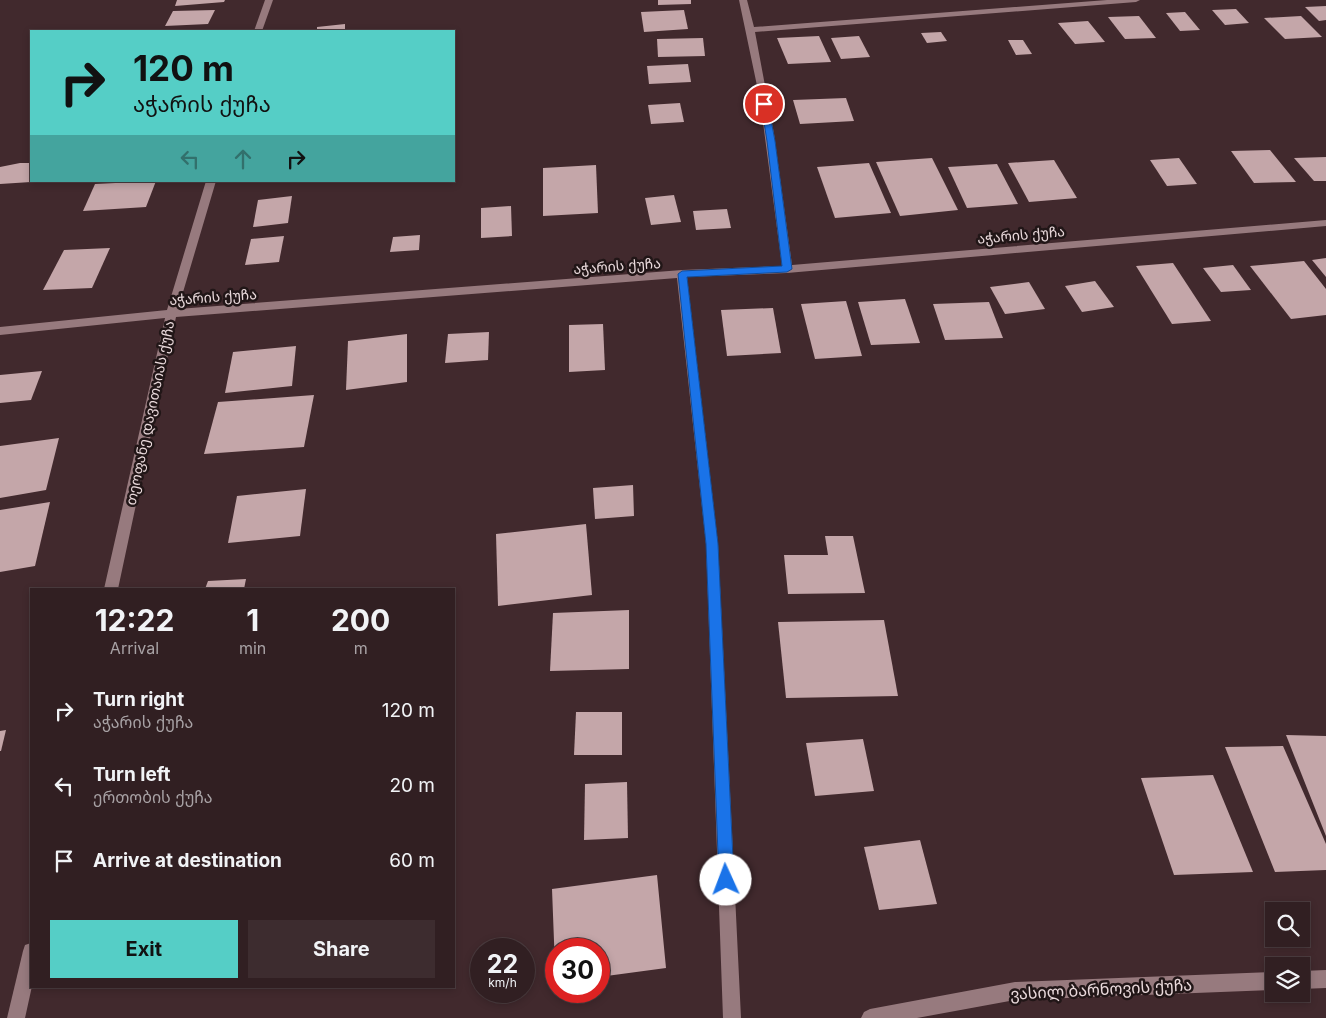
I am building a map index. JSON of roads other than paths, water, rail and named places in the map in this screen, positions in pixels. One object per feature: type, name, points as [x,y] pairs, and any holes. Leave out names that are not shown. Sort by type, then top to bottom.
[{"type":"street","points":[[258,30],[269,0]]},
{"type":"street","points":[[743,0],[771,141],[787,269]]},
{"type":"street","points":[[750,30],[1136,0]]},
{"type":"street","name":"თეოფანე დავითაიას ქუჩა","points":[[111,588],[172,313],[211,182]]},
{"type":"street","name":"აჭარის ქუჩა","points":[[0,331],[172,313],[682,274],[787,269],[1326,223]]},
{"type":"street","points":[[682,274],[712,544],[732,1018]]},
{"type":"street","points":[[16,1018],[30,955]]},
{"type":"street","points":[[1310,980],[1326,979]]},
{"type":"street","name":"ვასილ ბარნოვის ქუჩა","points":[[870,1018],[1015,991],[1265,981]]}]
